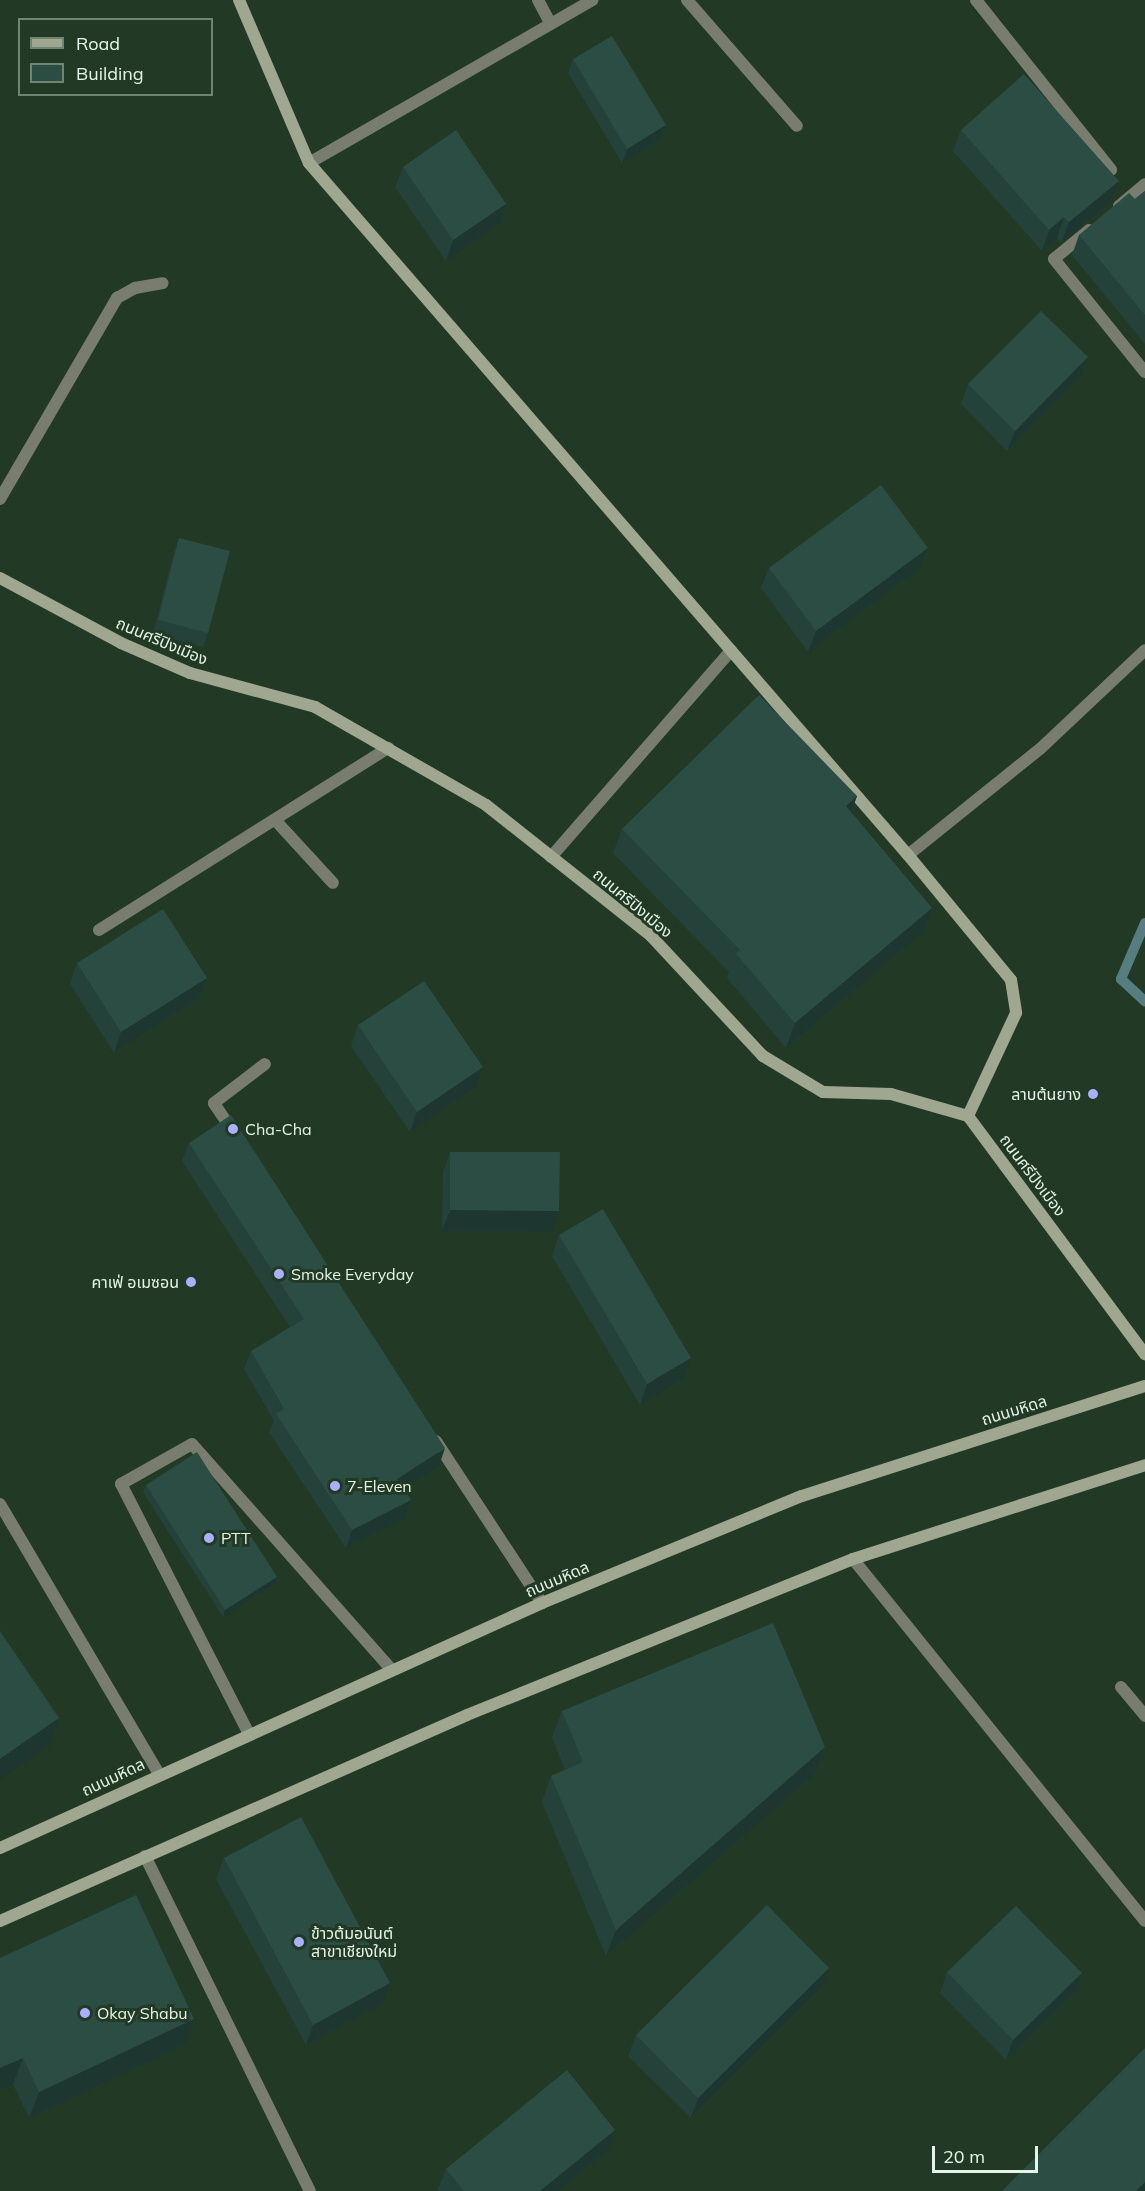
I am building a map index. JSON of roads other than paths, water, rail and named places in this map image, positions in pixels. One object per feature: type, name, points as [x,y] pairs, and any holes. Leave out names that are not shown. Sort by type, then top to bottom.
[{"type":"street","points":[[239,0],[309,163],[908,855],[1011,980],[1016,1014],[968,1116]]},
{"type":"street","points":[[538,0],[551,24]]},
{"type":"street","points":[[309,163],[593,0]]},
{"type":"street","points":[[687,0],[797,126]]},
{"type":"street","points":[[976,0],[1111,170]]},
{"type":"street","points":[[1145,184],[1054,259],[1145,372]]},
{"type":"street","points":[[0,499],[117,298],[135,288],[164,284]]},
{"type":"street","name":"ถนนศรีปิงเมือง","points":[[0,578],[121,643],[190,674],[315,707],[486,805],[651,936],[763,1056],[823,1092],[891,1094],[968,1116],[1145,1354]]},
{"type":"street","points":[[908,855],[1040,749],[1145,650]]},
{"type":"street","points":[[551,857],[731,651]]},
{"type":"street","points":[[99,930],[276,821],[388,748]]},
{"type":"street","points":[[276,821],[333,883]]},
{"type":"street","points":[[241,1143],[214,1103],[265,1064]]},
{"type":"street","name":"ถนนมหิดล","points":[[0,1848],[159,1774],[542,1603],[802,1496],[1145,1386]]},
{"type":"street","points":[[431,1433],[542,1603]]},
{"type":"street","points":[[249,1734],[121,1484],[192,1444],[392,1670]]},
{"type":"street","points":[[0,1921],[467,1715],[853,1559],[1145,1465]]},
{"type":"street","points":[[0,1504],[159,1774]]},
{"type":"street","points":[[853,1559],[1145,1921]]},
{"type":"street","points":[[1121,1687],[1145,1716]]},
{"type":"street","points":[[145,1856],[310,2191]]},
{"type":"waterway","points":[[1145,923],[1121,979],[1145,1001]]},
{"type":"place","name":"ลาบต้นยาง","points":[[1093,1094]]},
{"type":"place","name":"Cha-Cha","points":[[233,1129]]},
{"type":"place","name":"Smoke Everyday","points":[[279,1274]]},
{"type":"place","name":"คาเฟ่ อเมซอน","points":[[191,1282]]},
{"type":"place","name":"7-Eleven","points":[[335,1486]]},
{"type":"place","name":"PTT","points":[[209,1538]]},
{"type":"place","name":"ข้าวต้มอนันต์ สาขาเชียงใหม่","points":[[299,1942]]},
{"type":"place","name":"Okay Shabu","points":[[85,2013]]}]
